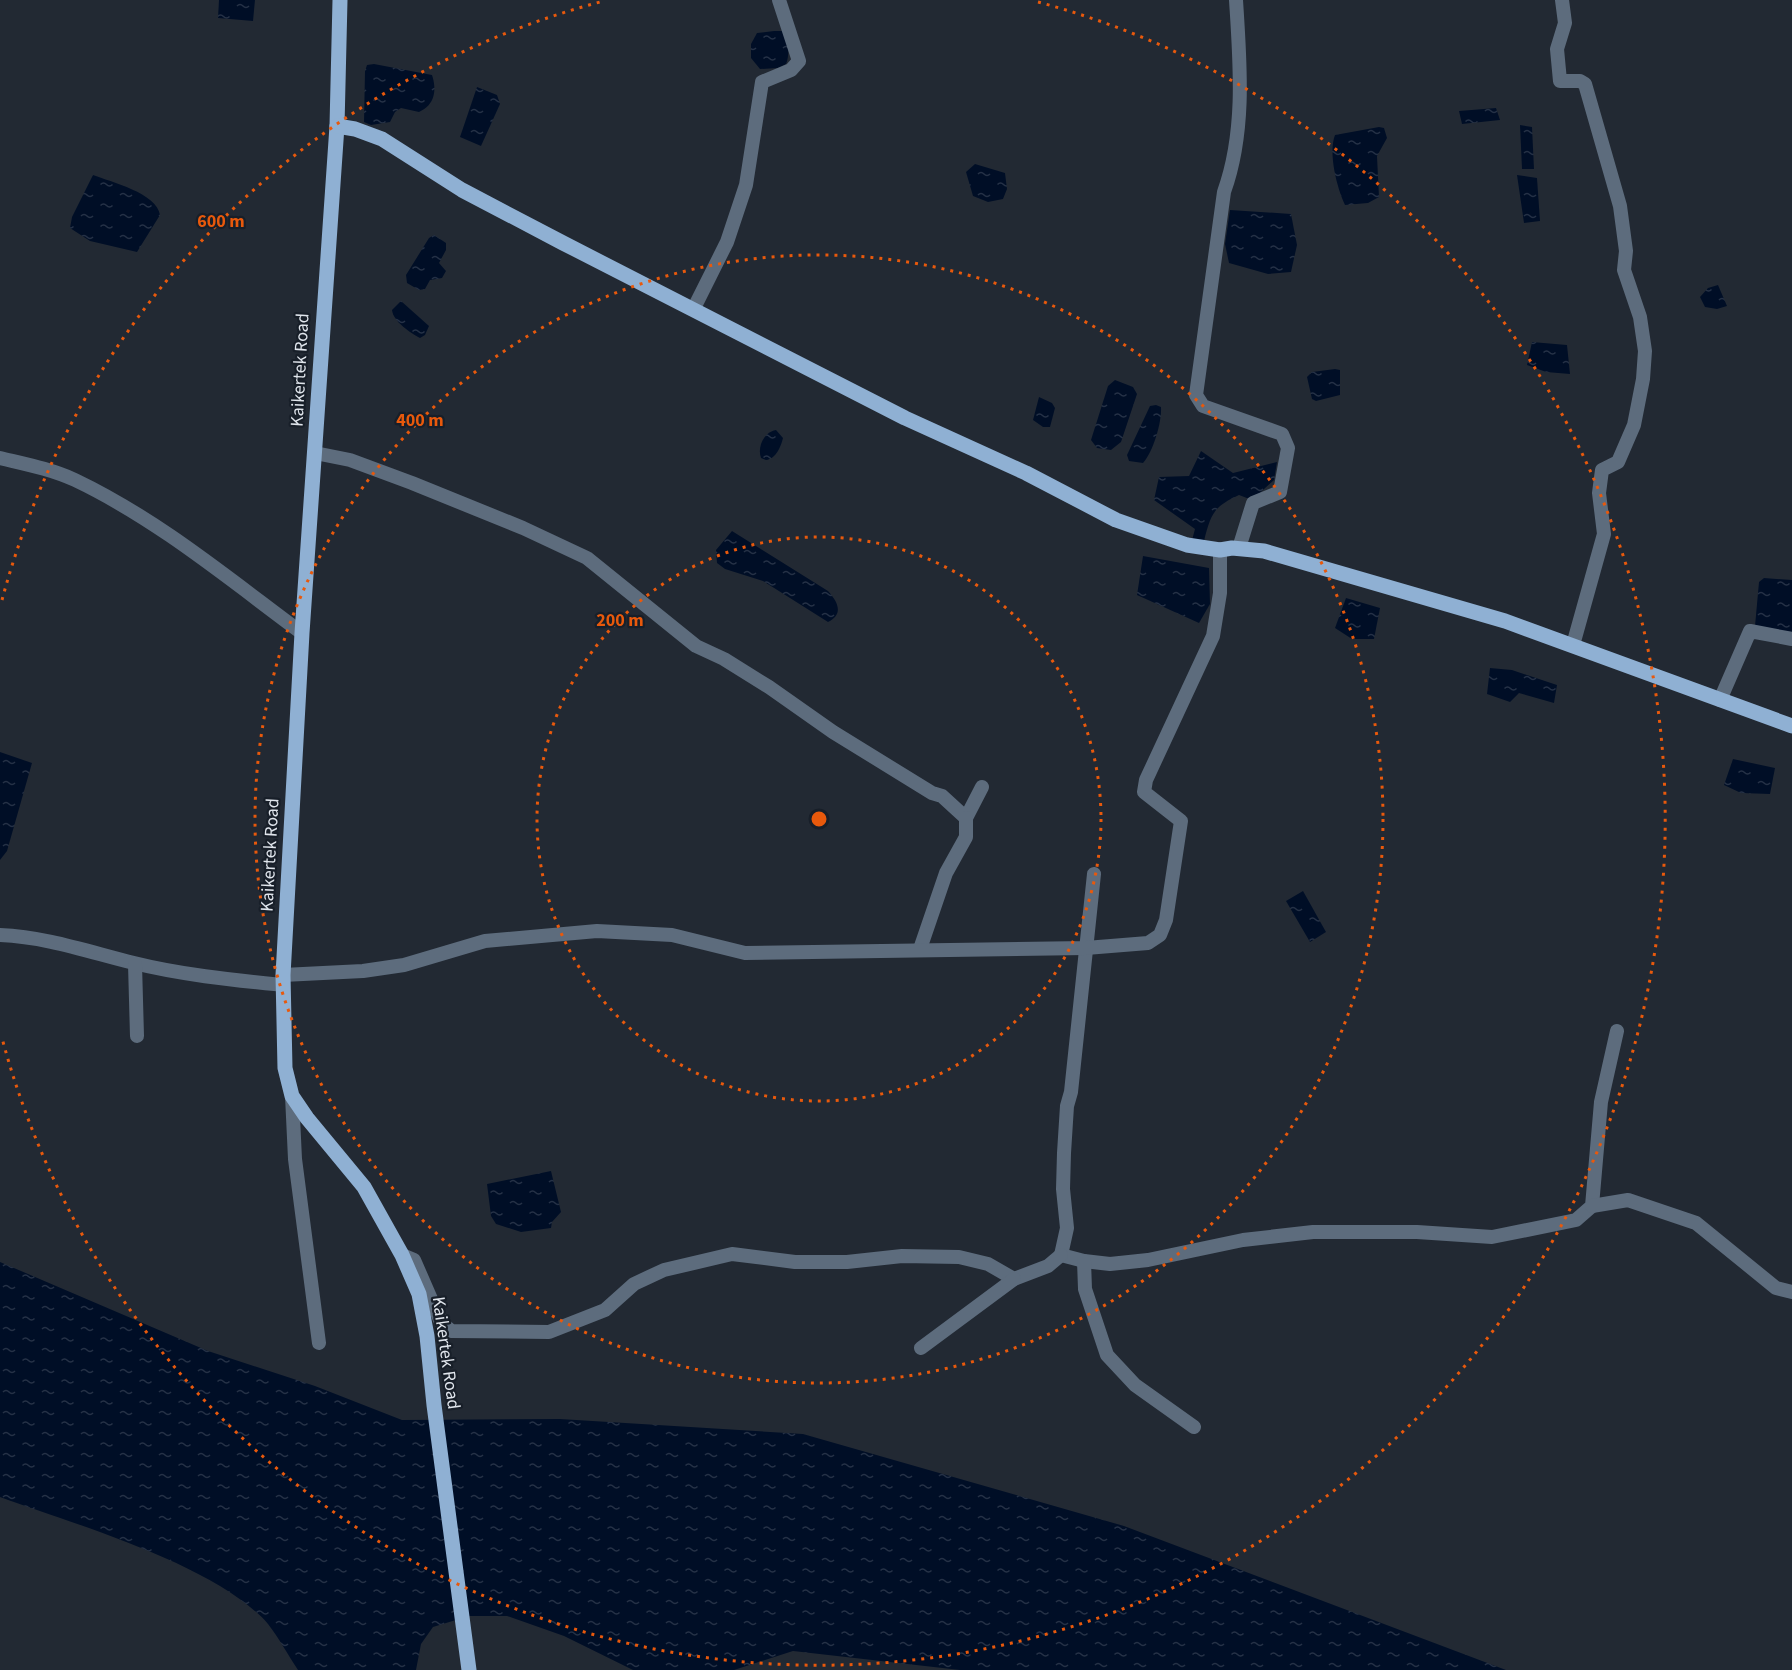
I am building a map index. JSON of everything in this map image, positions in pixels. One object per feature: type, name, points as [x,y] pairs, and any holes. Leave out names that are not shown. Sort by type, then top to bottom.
[{"type":"main road","name":"Kaikertek Road","points":[[340,0],[337,126],[326,259],[302,633],[283,980],[285,1068],[292,1096],[307,1118],[364,1187],[402,1255],[419,1294],[427,1336],[469,1670]]},
{"type":"main road","points":[[337,126],[355,129],[382,139],[462,190],[905,418],[1026,473],[1116,520],[1187,545],[1220,550],[1239,548],[1264,551],[1505,621],[1792,726]]},
{"type":"street","points":[[694,308],[727,242],[746,185],[762,82],[791,70],[799,61],[779,0]]},
{"type":"street","points":[[1236,0],[1240,59],[1239,125],[1231,173],[1224,192],[1196,395],[1203,406],[1282,434],[1288,448],[1280,492],[1253,503],[1239,548]]},
{"type":"street","points":[[1562,0],[1565,23],[1557,48],[1560,81],[1580,81],[1585,84],[1620,206],[1626,251],[1624,270],[1640,317],[1645,351],[1643,379],[1634,424],[1618,462],[1602,470],[1599,493],[1604,534],[1573,645]]},
{"type":"street","points":[[315,453],[351,460],[412,483],[534,533],[587,558],[696,646],[724,659],[833,732],[932,793],[942,796],[966,818]]},
{"type":"street","points":[[0,458],[73,479],[121,505],[166,533],[302,633]]},
{"type":"street","points":[[0,935],[34,936],[135,964],[232,980],[283,980],[363,971],[404,965],[485,941],[597,931],[672,935],[745,953],[1086,948],[1148,943],[1160,935],[1166,920],[1181,821],[1144,792],[1146,780],[1213,636],[1220,593],[1220,550]]},
{"type":"street","points":[[1720,700],[1750,632],[1792,639]]},
{"type":"street","points":[[920,949],[946,873],[966,837],[966,818],[982,787]]},
{"type":"street","points":[[921,1348],[1014,1279],[1048,1266],[1061,1255],[1066,1228],[1063,1189],[1067,1106],[1073,1081],[1095,874]]},
{"type":"street","points":[[135,964],[137,1036]]},
{"type":"street","points":[[1592,1206],[1601,1102],[1617,1030]]},
{"type":"street","points":[[292,1096],[295,1159],[319,1343]]},
{"type":"street","points":[[1061,1255],[1110,1264],[1148,1260],[1243,1240],[1313,1232],[1417,1232],[1492,1237],[1576,1220],[1592,1206],[1628,1200],[1696,1223],[1776,1288],[1792,1292]]},
{"type":"street","points":[[402,1255],[414,1260],[441,1322],[451,1331],[549,1332],[605,1310],[634,1284],[664,1269],[732,1254],[795,1262],[847,1262],[903,1256],[959,1257],[988,1264],[1014,1279]]},
{"type":"street","points":[[1084,1261],[1085,1289],[1107,1355],[1135,1385],[1194,1427]]},
{"type":"water","points":[[219,0],[255,0],[253,21],[218,18]]},
{"type":"water","points":[[782,31],[786,38],[788,52],[786,64],[778,68],[760,69],[751,58],[751,44],[757,33]]},
{"type":"water","points":[[374,64],[432,75],[434,91],[431,101],[419,112],[401,108],[395,112],[390,122],[371,125],[364,122],[365,71],[367,65]]},
{"type":"water","points":[[477,87],[497,95],[500,104],[481,146],[460,137]]},
{"type":"water","points":[[1496,108],[1500,120],[1462,124],[1459,111]]},
{"type":"water","points":[[1520,125],[1532,127],[1534,169],[1522,169]]},
{"type":"water","points":[[1384,128],[1387,138],[1377,156],[1379,197],[1368,203],[1345,205],[1334,170],[1332,151],[1335,135]]},
{"type":"water","points":[[975,164],[1005,173],[1007,189],[1003,199],[988,202],[973,196],[966,172]]},
{"type":"water","points":[[93,175],[132,189],[151,200],[157,207],[160,215],[137,252],[90,241],[70,228],[72,217]]},
{"type":"water","points":[[1517,175],[1537,178],[1540,221],[1524,223]]},
{"type":"water","points":[[1230,210],[1291,214],[1297,245],[1291,272],[1268,274],[1229,263],[1225,244]]},
{"type":"water","points":[[434,235],[446,243],[446,250],[439,263],[446,271],[442,278],[430,280],[425,289],[419,290],[407,283],[406,275],[429,238]]},
{"type":"water","points":[[1718,285],[1727,306],[1717,309],[1705,307],[1700,297],[1708,288]]},
{"type":"water","points":[[401,301],[429,326],[425,335],[420,338],[416,336],[395,318],[392,310]]},
{"type":"water","points":[[1532,342],[1567,345],[1570,374],[1546,372],[1527,365]]},
{"type":"water","points":[[1340,370],[1340,395],[1316,401],[1312,399],[1307,377],[1312,372]]},
{"type":"water","points":[[1115,380],[1133,387],[1137,394],[1121,442],[1111,450],[1097,448],[1091,440],[1108,386]]},
{"type":"water","points":[[1039,397],[1052,403],[1055,408],[1050,427],[1043,427],[1033,420]]},
{"type":"water","points":[[1150,406],[1161,407],[1160,421],[1150,452],[1143,463],[1129,461],[1127,455]]},
{"type":"water","points":[[776,430],[783,438],[779,448],[770,459],[761,458],[762,441]]},
{"type":"water","points":[[1201,451],[1233,473],[1277,462],[1274,480],[1252,500],[1239,495],[1224,503],[1214,512],[1204,541],[1192,540],[1195,529],[1154,500],[1159,477],[1189,476]]},
{"type":"water","points":[[732,531],[828,591],[838,608],[833,619],[828,622],[763,581],[725,569],[717,563],[716,550]]},
{"type":"water","points":[[1143,556],[1209,568],[1210,604],[1199,623],[1137,595]]},
{"type":"water","points":[[1764,578],[1792,580],[1792,634],[1755,626],[1759,582]]},
{"type":"water","points":[[1346,598],[1380,608],[1374,639],[1352,639],[1335,628]]},
{"type":"water","points":[[1490,668],[1512,670],[1557,685],[1554,703],[1519,693],[1510,702],[1487,694]]},
{"type":"water","points":[[0,752],[32,763],[7,851],[0,860]]},
{"type":"water","points":[[1733,759],[1775,768],[1770,794],[1741,793],[1724,785]]},
{"type":"water","points":[[1303,891],[1326,932],[1310,942],[1286,901]]},
{"type":"water","points":[[551,1171],[561,1212],[552,1222],[551,1228],[521,1232],[496,1224],[491,1216],[487,1184]]},
{"type":"water","points":[[0,1262],[208,1351],[315,1386],[402,1420],[560,1419],[803,1434],[1124,1526],[1506,1670],[960,1670],[793,1651],[734,1670],[633,1670],[564,1636],[507,1616],[469,1616],[433,1627],[421,1644],[416,1670],[298,1670],[268,1624],[245,1603],[215,1583],[180,1565],[104,1533],[0,1497]]}]
